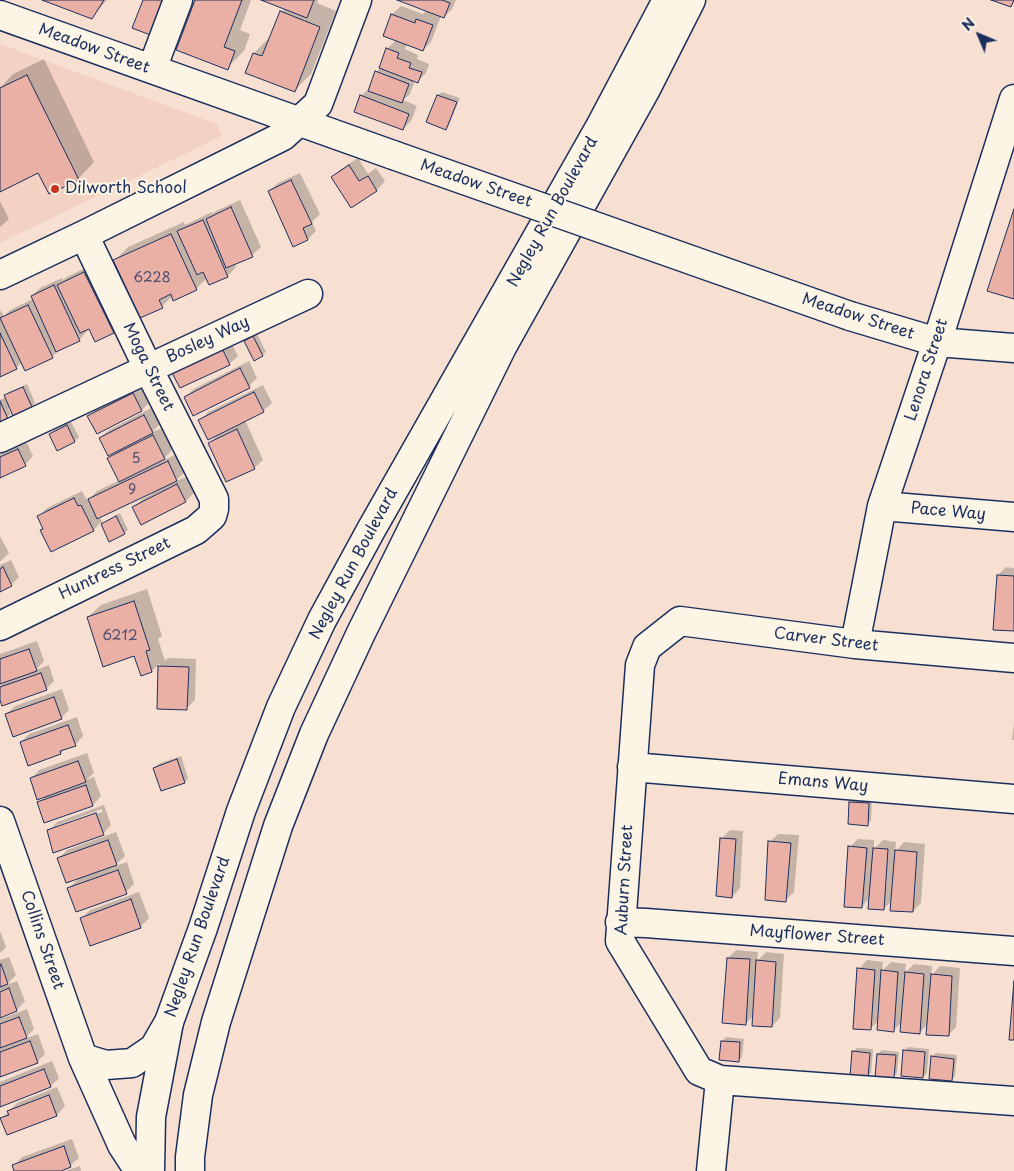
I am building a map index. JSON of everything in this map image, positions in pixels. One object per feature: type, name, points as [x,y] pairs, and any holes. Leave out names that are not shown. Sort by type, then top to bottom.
[{"type":"street","points":[[152,69],[178,0]]},
{"type":"street","points":[[0,275],[283,136],[318,104],[357,0]]},
{"type":"street","name":"Negley Run Boulevard","points":[[150,1171],[151,1117],[169,1022],[241,811],[281,708],[322,620],[371,530],[483,336],[600,127],[667,0]]},
{"type":"street","name":"Negley Run Boulevard","points":[[190,1171],[198,1095],[216,1022],[278,826],[314,734],[361,633],[502,347],[633,113],[692,0]]},
{"type":"street","name":"Meadow Street","points":[[0,17],[850,316],[937,342],[1014,348]]},
{"type":"street","name":"Lenora Street","points":[[855,644],[882,506],[937,342],[1014,99]]},
{"type":"street","name":"Moga Street","points":[[84,235],[214,499]]},
{"type":"street","name":"Bosley Way","points":[[0,438],[308,294]]},
{"type":"street","name":"Huntress Street","points":[[0,626],[196,530],[212,516],[214,499]]},
{"type":"street","name":"Pace Way","points":[[882,506],[1014,517]]},
{"type":"street","name":"Carver Street","points":[[647,647],[680,621],[855,644],[1014,658]]},
{"type":"street","name":"Auburn Street","points":[[647,647],[640,665],[620,941],[699,1071],[720,1080],[1014,1101]]},
{"type":"street","name":"Emans Way","points":[[632,767],[1014,799]]},
{"type":"street","name":"Collins Street","points":[[0,821],[83,1058],[122,1145],[139,1171]]},
{"type":"street","name":"Mayflower Street","points":[[620,922],[1014,951]]},
{"type":"street","points":[[83,1058],[106,1065],[132,1064],[154,1048],[169,1022]]},
{"type":"street","points":[[711,1171],[720,1080]]},
{"type":"shaded area","name":"Dilworth School","points":[[0,44],[217,124],[222,136],[0,243]]},
{"type":"building","points":[[42,0],[104,0],[92,19]]},
{"type":"building","points":[[143,0],[167,0],[153,36],[132,28]]},
{"type":"building","points":[[195,0],[242,0],[224,47],[235,51],[228,70],[176,50]]},
{"type":"building","points":[[261,0],[314,0],[307,18]]},
{"type":"building","points":[[397,0],[442,0],[450,3],[444,18]]},
{"type":"building","points":[[991,0],[1014,0],[1011,7]]},
{"type":"building","points":[[280,11],[320,27],[295,92],[245,73],[253,53],[262,56]]},
{"type":"building","points":[[391,14],[415,23],[416,19],[433,25],[423,51],[383,36]]},
{"type":"building","points":[[386,48],[399,53],[397,58],[411,63],[409,68],[422,72],[418,83],[379,68]]},
{"type":"building","points":[[375,71],[409,84],[402,103],[368,91]]},
{"type":"building","points":[[27,75],[79,180],[49,194],[38,173],[0,192],[0,88]]},
{"type":"building","points":[[360,95],[409,114],[403,130],[354,112]]},
{"type":"building","points":[[437,95],[457,102],[446,130],[426,122]]},
{"type":"building","points":[[349,165],[359,181],[368,176],[377,191],[351,208],[331,177]]},
{"type":"building","points":[[291,180],[312,224],[303,228],[308,240],[293,247],[268,191]]},
{"type":"building","points":[[231,207],[253,257],[226,268],[206,219]]},
{"type":"building","points":[[1014,209],[1014,299],[987,291]]},
{"type":"building","points":[[203,220],[228,277],[209,285],[203,272],[197,275],[177,231]]},
{"type":"building","points":[[171,234],[197,290],[173,301],[171,294],[159,300],[163,308],[140,318],[113,260]]},
{"type":"building","points":[[84,272],[114,333],[95,342],[89,329],[80,333],[57,285]]},
{"type":"building","points":[[54,285],[80,341],[56,352],[31,296]]},
{"type":"building","points":[[28,305],[53,358],[25,371],[0,318]]},
{"type":"building","points":[[0,333],[17,369],[0,377]]},
{"type":"building","points":[[253,336],[263,356],[254,361],[244,341]]},
{"type":"building","points":[[221,346],[230,365],[180,388],[171,371]]},
{"type":"building","points":[[240,368],[250,388],[193,416],[184,397]]},
{"type":"building","points":[[23,387],[32,407],[13,416],[4,395]]},
{"type":"building","points":[[254,392],[264,412],[208,440],[198,420]]},
{"type":"building","points":[[133,393],[142,411],[97,434],[87,416]]},
{"type":"building","points":[[0,401],[8,419],[0,422]]},
{"type":"building","points":[[144,415],[153,433],[108,456],[99,438]]},
{"type":"building","points":[[67,425],[75,442],[57,451],[49,434]]},
{"type":"building","points":[[237,429],[255,469],[226,482],[208,443]]},
{"type":"building","points":[[153,435],[165,459],[119,482],[107,458]]},
{"type":"building","points":[[18,449],[26,466],[0,478],[0,457]]},
{"type":"building","points":[[168,461],[177,481],[97,519],[88,499]]},
{"type":"building","points":[[177,484],[186,502],[141,525],[132,507]]},
{"type":"building","points":[[74,498],[78,506],[81,505],[94,531],[51,552],[40,530],[43,529],[37,516]]},
{"type":"building","points":[[116,516],[125,534],[109,542],[101,524]]},
{"type":"building","points":[[3,567],[12,586],[0,592],[0,569]]},
{"type":"building","points":[[997,575],[1014,576],[1014,631],[993,630]]},
{"type":"building","points":[[134,601],[150,650],[146,651],[152,672],[141,676],[134,656],[103,667],[87,617]]},
{"type":"building","points":[[29,649],[37,671],[0,684],[0,659]]},
{"type":"building","points":[[158,666],[189,667],[187,710],[157,709]]},
{"type":"building","points":[[41,673],[47,690],[2,706],[0,687]]},
{"type":"building","points":[[54,697],[62,719],[13,737],[5,714]]},
{"type":"building","points":[[68,725],[76,746],[60,751],[61,754],[28,766],[20,742]]},
{"type":"building","points":[[177,759],[185,783],[161,791],[153,768]]},
{"type":"building","points":[[78,761],[86,782],[37,800],[30,778]]},
{"type":"building","points":[[86,785],[93,806],[44,823],[37,802]]},
{"type":"building","points":[[849,802],[869,803],[868,826],[848,824]]},
{"type":"building","points":[[96,813],[104,835],[53,853],[47,830]]},
{"type":"building","points":[[720,838],[736,839],[732,898],[716,896]]},
{"type":"building","points":[[108,840],[117,865],[66,883],[57,858]]},
{"type":"building","points":[[768,841],[791,843],[786,902],[765,900]]},
{"type":"building","points":[[848,846],[867,848],[862,908],[844,907]]},
{"type":"building","points":[[873,848],[888,849],[884,910],[868,909]]},
{"type":"building","points":[[895,850],[917,852],[913,912],[890,911]]},
{"type":"building","points":[[118,870],[127,894],[76,912],[67,888]]},
{"type":"building","points":[[131,899],[141,928],[90,946],[80,918]]},
{"type":"building","points":[[727,958],[750,959],[746,1025],[722,1023]]},
{"type":"building","points":[[756,960],[776,962],[772,1027],[752,1026]]},
{"type":"building","points":[[0,965],[8,984],[0,987]]},
{"type":"building","points":[[857,968],[875,970],[871,1030],[853,1029]]},
{"type":"building","points":[[881,970],[898,972],[894,1032],[877,1030]]},
{"type":"building","points":[[905,972],[924,974],[920,1034],[900,1032]]},
{"type":"building","points":[[931,974],[952,976],[949,1036],[926,1035]]},
{"type":"building","points":[[1014,981],[1014,1040],[1009,1040]]},
{"type":"building","points":[[9,988],[17,1011],[0,1018],[0,992]]},
{"type":"building","points":[[19,1017],[27,1038],[0,1048],[0,1024]]},
{"type":"building","points":[[30,1041],[38,1063],[0,1077],[0,1052]]},
{"type":"building","points":[[721,1041],[740,1042],[739,1062],[719,1060]]},
{"type":"building","points":[[903,1050],[925,1052],[923,1078],[901,1076]]},
{"type":"building","points":[[852,1051],[870,1053],[868,1078],[850,1076]]},
{"type":"building","points":[[877,1054],[896,1055],[894,1078],[875,1077]]},
{"type":"building","points":[[931,1056],[954,1059],[952,1081],[929,1079]]},
{"type":"building","points":[[44,1069],[51,1087],[0,1107],[0,1086]]},
{"type":"building","points":[[49,1095],[57,1116],[7,1135],[0,1118],[9,1115],[7,1111]]},
{"type":"building","points":[[64,1146],[71,1167],[61,1171],[14,1171],[12,1165]]},
{"type":"place","name":"Dilworth School","points":[[55,189]]}]
